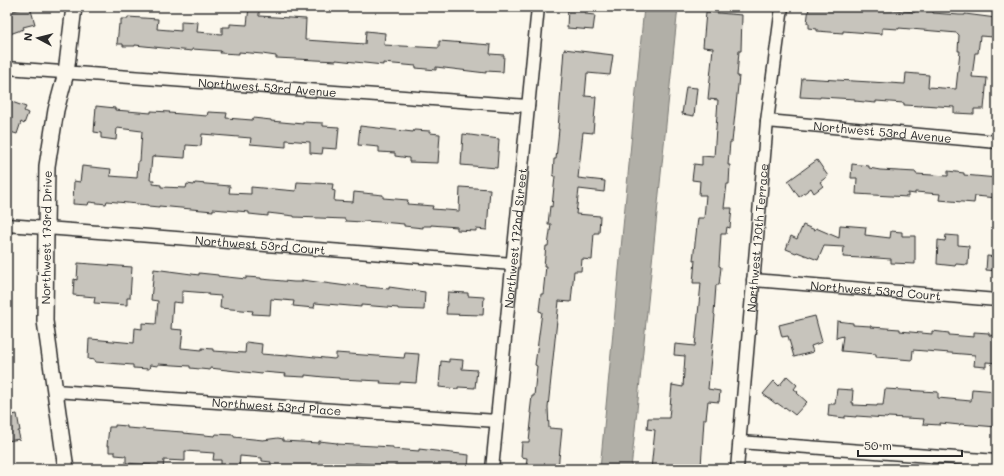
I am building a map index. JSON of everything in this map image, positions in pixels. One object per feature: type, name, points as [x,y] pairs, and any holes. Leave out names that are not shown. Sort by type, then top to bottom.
[{"type":"street","name":"Northwest 173rd Drive","points":[[66,469],[44,321],[47,166],[56,110],[66,73],[74,7]]},
{"type":"street","name":"Northwest 172nd Street","points":[[492,469],[538,7]]},
{"type":"street","name":"Northwest 170th Terrace","points":[[737,469],[767,121],[782,7]]},
{"type":"street","name":"Northwest 53rd Avenue","points":[[7,68],[528,106]]},
{"type":"street","name":"Northwest 53rd Avenue","points":[[767,121],[997,142]]},
{"type":"street","name":"Northwest 53rd Court","points":[[7,225],[513,264]]},
{"type":"street","name":"Northwest 53rd Court","points":[[753,280],[997,300]]},
{"type":"street","name":"Northwest 53rd Place","points":[[55,391],[497,421]]},
{"type":"street","points":[[740,442],[997,461]]},
{"type":"shaded area","points":[[644,7],[678,7],[631,469],[600,469]]},
{"type":"building","points":[[30,7],[35,24],[23,27],[24,29],[7,35],[7,13]]},
{"type":"building","points":[[249,7],[259,7],[259,16],[306,19],[305,40],[365,44],[366,31],[385,33],[384,45],[439,48],[439,41],[491,45],[490,54],[504,55],[503,72],[486,71],[486,73],[436,67],[436,70],[416,68],[416,66],[383,63],[383,65],[336,60],[276,58],[276,56],[262,54],[239,52],[239,54],[220,53],[221,51],[192,49],[192,51],[135,45],[123,46],[123,44],[117,44],[121,19],[128,19],[128,17],[158,19],[157,29],[181,31],[181,21],[198,22],[197,32],[222,34],[222,27],[230,27],[230,24],[247,25]]},
{"type":"building","points":[[568,7],[585,7],[585,14],[595,15],[593,30],[567,28]]},
{"type":"building","points":[[809,7],[875,7],[915,12],[915,10],[933,11],[933,13],[965,14],[996,18],[994,37],[980,36],[978,53],[975,53],[972,77],[987,78],[984,109],[974,109],[974,114],[954,113],[954,107],[904,105],[904,103],[876,101],[876,103],[855,101],[855,99],[800,97],[802,78],[905,84],[906,73],[929,75],[928,87],[956,89],[960,51],[958,51],[959,35],[957,33],[899,28],[882,28],[882,34],[817,31],[817,29],[809,28],[809,23],[807,23]]},
{"type":"building","points":[[706,12],[742,15],[741,51],[739,51],[737,76],[739,76],[728,165],[730,165],[729,184],[727,184],[724,208],[732,208],[730,228],[727,227],[726,234],[721,234],[719,266],[721,267],[719,285],[716,285],[715,315],[708,389],[720,391],[719,402],[708,401],[706,419],[704,419],[701,467],[699,467],[699,469],[651,469],[655,430],[647,429],[648,418],[669,418],[672,385],[683,387],[685,356],[674,355],[675,344],[695,346],[701,283],[693,283],[695,260],[693,260],[698,218],[704,218],[706,195],[699,195],[700,181],[692,180],[694,164],[702,165],[702,156],[714,157],[718,100],[708,99],[713,48],[703,47]]},
{"type":"building","points":[[564,49],[613,55],[610,75],[587,73],[585,96],[596,97],[593,133],[583,132],[578,178],[605,181],[604,192],[579,189],[576,214],[600,216],[599,233],[594,233],[592,260],[582,259],[581,271],[574,271],[571,302],[559,301],[548,407],[549,428],[562,429],[558,469],[545,469],[526,467],[527,458],[521,457],[522,442],[529,442],[532,413],[530,413],[532,396],[534,396],[537,366],[535,365],[542,312],[539,311],[541,294],[543,294],[546,266],[544,266],[546,246],[548,246],[551,224],[548,224],[550,206],[552,207],[555,176],[553,176],[554,159],[556,159],[559,129]]},
{"type":"building","points":[[686,87],[697,88],[694,116],[682,114]]},
{"type":"building","points":[[9,101],[26,107],[24,111],[28,113],[24,124],[21,122],[17,134],[7,131],[7,109]]},
{"type":"building","points":[[96,106],[115,108],[115,110],[151,113],[151,111],[170,112],[169,113],[207,116],[208,112],[227,113],[226,118],[252,120],[253,118],[303,124],[303,122],[323,123],[323,126],[339,127],[337,149],[323,148],[322,154],[310,153],[310,142],[286,140],[286,147],[250,144],[251,138],[202,134],[201,146],[186,145],[185,158],[152,157],[150,180],[154,180],[153,184],[161,185],[161,187],[186,188],[187,184],[194,185],[195,183],[230,186],[229,193],[251,194],[251,187],[296,191],[297,182],[333,184],[332,190],[335,191],[334,201],[353,202],[354,192],[383,195],[383,198],[408,200],[407,204],[433,206],[432,209],[459,211],[460,187],[490,189],[487,230],[457,230],[457,227],[431,225],[423,226],[423,228],[404,226],[404,224],[381,222],[294,217],[268,213],[268,216],[249,214],[249,212],[159,207],[107,201],[106,204],[89,202],[88,205],[73,204],[74,181],[80,182],[82,166],[111,169],[110,176],[137,178],[142,131],[117,128],[116,140],[101,138],[101,133],[94,132]]},
{"type":"building","points":[[360,126],[413,132],[414,130],[430,131],[430,133],[440,134],[438,163],[409,162],[409,158],[395,156],[395,153],[379,152],[379,147],[358,145]]},
{"type":"building","points":[[463,134],[499,139],[497,168],[461,165]]},
{"type":"building","points":[[817,160],[828,176],[820,182],[823,186],[814,193],[811,188],[799,197],[788,181]]},
{"type":"building","points":[[852,164],[869,166],[869,168],[880,170],[916,172],[916,174],[948,176],[948,171],[964,173],[964,175],[997,178],[997,198],[975,196],[974,203],[939,200],[940,194],[915,192],[915,194],[908,193],[908,197],[856,194],[857,178],[851,178]]},
{"type":"building","points":[[803,225],[815,230],[816,228],[839,238],[840,225],[866,227],[865,235],[890,238],[891,231],[902,232],[902,236],[915,236],[915,264],[891,263],[891,259],[843,257],[844,247],[824,246],[818,260],[786,249],[791,236],[797,239]]},
{"type":"building","points":[[946,235],[958,236],[958,245],[969,246],[968,265],[956,264],[955,266],[937,264],[938,240],[945,241]]},
{"type":"building","points":[[987,256],[997,257],[997,271],[986,270]]},
{"type":"building","points":[[78,263],[132,267],[130,298],[127,298],[127,305],[94,303],[95,297],[73,295],[74,279],[77,280]]},
{"type":"building","points":[[154,269],[246,279],[246,277],[294,282],[302,282],[302,280],[347,286],[348,284],[389,289],[389,287],[425,292],[424,310],[315,303],[314,308],[293,306],[294,301],[271,299],[270,315],[252,314],[253,311],[220,308],[221,296],[208,295],[208,293],[182,291],[182,303],[173,302],[171,329],[183,330],[181,348],[202,350],[202,348],[213,349],[213,351],[245,353],[246,342],[262,344],[261,354],[287,356],[287,354],[334,359],[336,358],[336,353],[404,358],[405,353],[419,354],[416,383],[380,383],[381,381],[339,379],[305,375],[305,377],[285,376],[286,374],[263,372],[262,374],[210,368],[210,370],[190,368],[190,366],[158,364],[158,366],[150,365],[149,369],[133,368],[133,365],[95,362],[95,360],[88,359],[89,339],[134,343],[135,328],[142,329],[142,323],[156,324],[158,301],[151,300]]},
{"type":"building","points":[[448,292],[468,293],[468,296],[484,297],[483,315],[446,314]]},
{"type":"building","points":[[815,316],[822,342],[811,346],[813,352],[794,357],[788,336],[782,337],[779,325]]},
{"type":"building","points":[[837,321],[853,323],[853,325],[900,329],[900,331],[932,334],[932,331],[949,333],[949,335],[974,337],[974,332],[989,333],[989,335],[997,336],[997,363],[986,362],[986,367],[974,366],[975,355],[913,350],[912,360],[876,357],[876,354],[841,351],[843,336],[836,338]]},
{"type":"building","points":[[449,359],[463,360],[462,369],[477,370],[475,388],[458,387],[458,389],[439,387],[441,361],[449,362]]},
{"type":"building","points":[[787,376],[797,385],[794,389],[798,392],[797,393],[807,402],[795,415],[785,407],[784,408],[777,403],[776,404],[763,394],[774,381],[779,386]]},
{"type":"building","points":[[837,389],[853,390],[853,405],[877,406],[883,405],[885,389],[938,392],[938,398],[971,401],[972,389],[997,391],[997,427],[940,423],[940,425],[923,424],[924,419],[856,416],[845,416],[845,418],[828,416],[829,404],[835,404]]},
{"type":"building","points":[[17,414],[20,439],[7,441],[7,416]]},
{"type":"building","points":[[115,425],[127,426],[127,428],[215,436],[216,434],[234,435],[234,437],[263,440],[278,438],[283,439],[283,441],[319,443],[319,441],[337,444],[393,447],[393,449],[419,451],[419,449],[469,455],[468,469],[417,469],[394,466],[394,468],[383,467],[383,465],[355,463],[353,469],[317,469],[270,466],[271,462],[262,461],[262,458],[240,456],[239,468],[221,467],[221,460],[213,460],[214,453],[185,451],[185,461],[164,460],[163,469],[151,469],[151,465],[126,463],[126,456],[115,455],[115,452],[109,452],[109,446],[107,446],[109,427],[115,427]]}]
